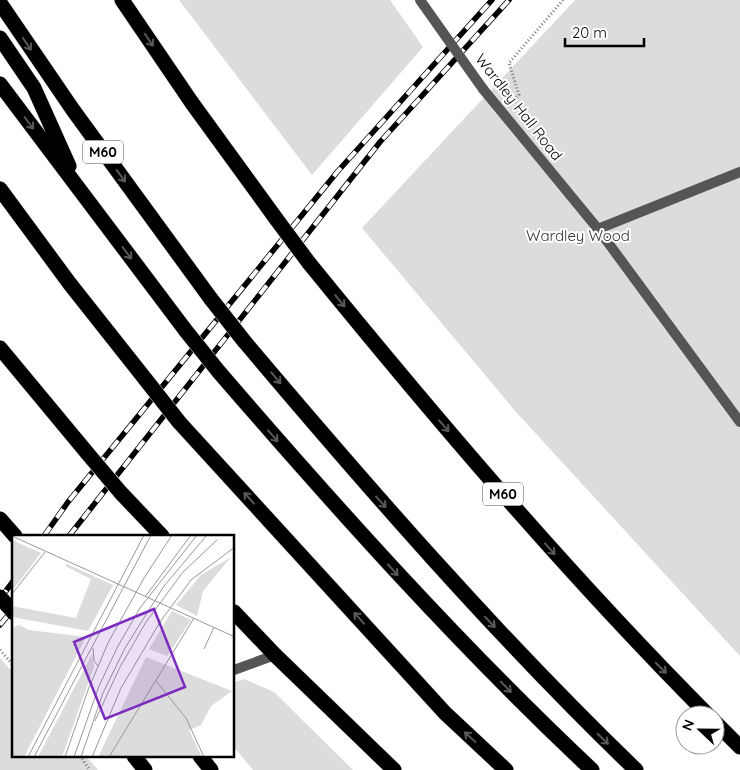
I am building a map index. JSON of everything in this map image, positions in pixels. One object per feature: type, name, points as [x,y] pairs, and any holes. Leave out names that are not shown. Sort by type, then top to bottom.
[{"type":"highway","name":"M60","points":[[122,0],[192,103],[277,220],[309,263],[399,374],[624,631],[698,705]]},
{"type":"highway","name":"M60","points":[[0,3],[72,110],[211,299],[244,340],[360,479],[470,601],[584,720],[636,770]]},
{"type":"highway","name":"M60","points":[[0,38],[34,88],[81,192]]},
{"type":"highway","name":"M60","points":[[0,84],[219,372],[402,580],[520,702],[592,770]]},
{"type":"highway","points":[[0,189],[70,284],[179,422],[445,713],[506,770]]},
{"type":"highway","points":[[0,348],[121,493],[161,535]]},
{"type":"highway","points":[[0,519],[14,535]]},
{"type":"highway","points":[[0,597],[12,611]]},
{"type":"highway","points":[[235,613],[275,655],[394,770]]},
{"type":"highway","points":[[725,732],[740,747]]},
{"type":"highway","points":[[136,758],[145,770]]},
{"type":"highway","points":[[202,758],[212,770]]},
{"type":"lane","name":"Wardley Hall Road","points":[[420,0],[501,113],[598,229],[740,422]]},
{"type":"lane","points":[[598,229],[740,172]]},
{"type":"lane","points":[[235,670],[275,655]]},
{"type":"path","points":[[501,113],[519,95],[509,62],[563,0]]},
{"type":"path","points":[[0,650],[12,664]]},
{"type":"path","points":[[81,758],[90,770]]},
{"type":"green space","points":[[179,0],[390,0],[423,47],[312,175]]},
{"type":"green space","name":"Wardley Wood","points":[[575,0],[740,0],[740,656],[516,412],[362,228]]},
{"type":"green space","points":[[0,658],[12,672],[12,758],[88,758],[98,770],[0,770]]},
{"type":"green space","points":[[244,679],[274,692],[353,770],[253,770],[235,748],[235,682]]},
{"type":"railway","points":[[45,535],[68,502],[338,171],[492,0]]},
{"type":"railway","points":[[70,535],[380,142],[509,0]]},
{"type":"railway","points":[[0,599],[12,583]]},
{"type":"railway","points":[[0,625],[12,610]]}]
